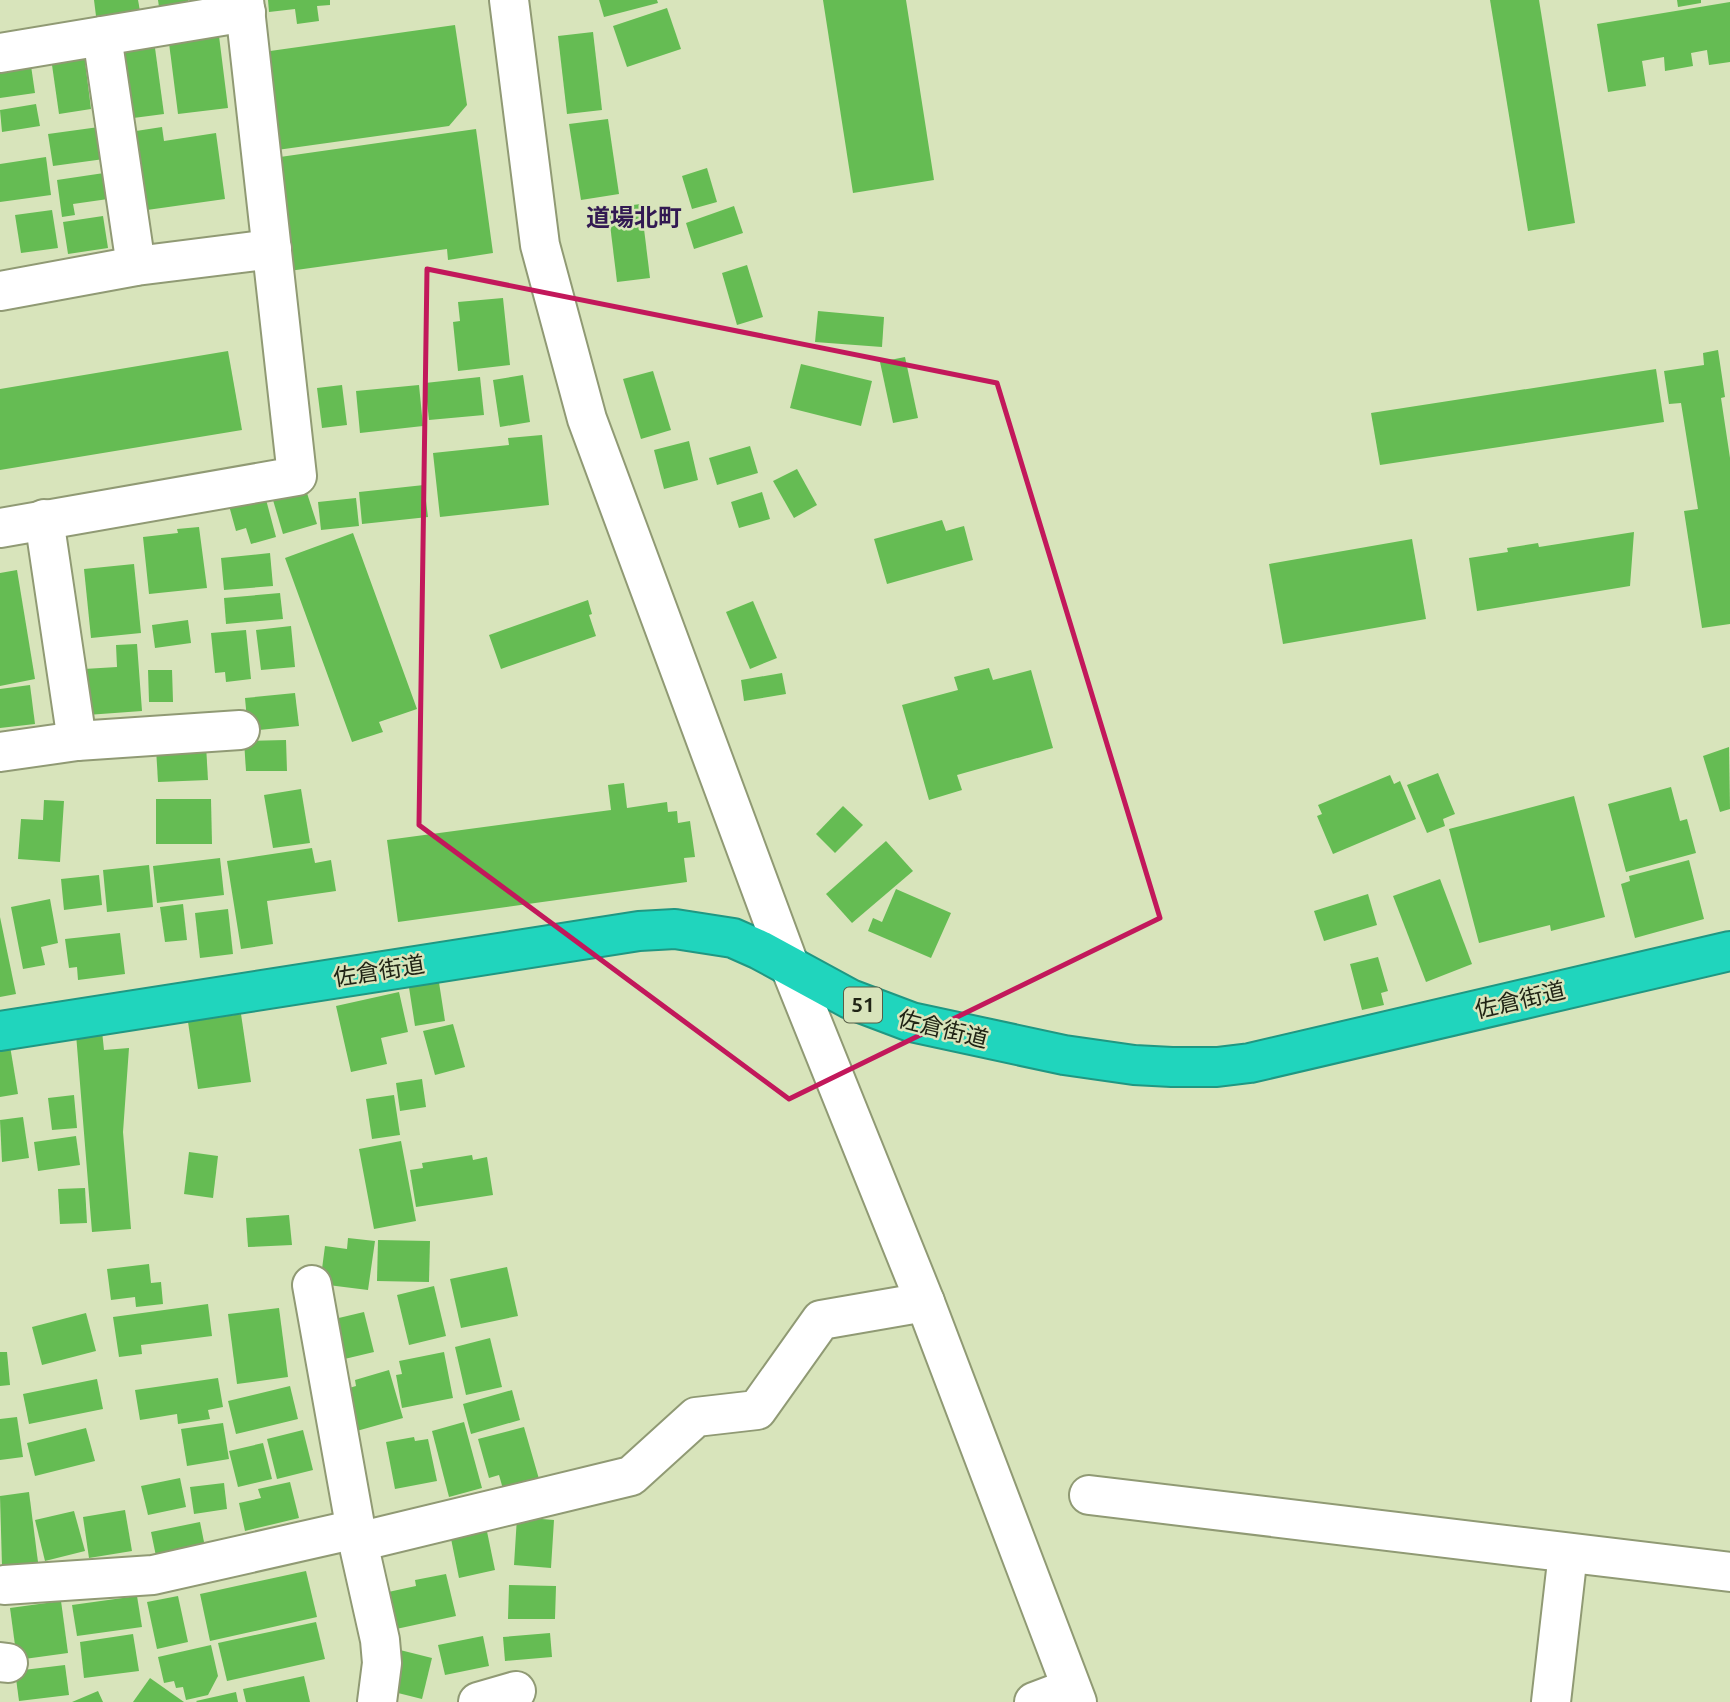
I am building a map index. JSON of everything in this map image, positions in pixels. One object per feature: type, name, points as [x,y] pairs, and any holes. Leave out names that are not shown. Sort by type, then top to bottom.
[{"type":"highway","name":"佐倉街道","points":[[0,1031],[639,931],[675,929],[733,938],[850,999],[876,1010],[950,1032],[1053,1054],[1120,1063],[1217,1067],[1320,1048],[1730,951]]},
{"type":"street","points":[[509,0],[540,245],[587,419],[790,967],[925,1302],[1074,1695],[1034,1702]]},
{"type":"street","points":[[0,53],[103,36],[245,6],[297,476],[0,527]]},
{"type":"street","points":[[103,36],[136,266]]},
{"type":"street","points":[[0,290],[136,266],[272,249]]},
{"type":"street","points":[[44,519],[77,741]]},
{"type":"street","points":[[0,752],[77,741],[240,730]]},
{"type":"street","points":[[312,1284],[357,1536],[380,1640],[382,1663],[377,1702]]},
{"type":"street","points":[[4,1585],[153,1575],[357,1536],[631,1476],[696,1417],[757,1410],[821,1320],[925,1302]]},
{"type":"street","points":[[1090,1495],[1730,1572]]},
{"type":"street","points":[[1551,1702],[1568,1553]]},
{"type":"street","points":[[478,1702],[516,1691]]},
{"type":"highlighted area","points":[[427,269],[997,383],[1160,918],[789,1099],[419,825]]},
{"type":"building","points":[[94,0],[138,0],[140,11],[96,16]]},
{"type":"building","points":[[158,0],[188,0],[189,4],[159,7]]},
{"type":"building","points":[[268,0],[330,0],[330,5],[317,6],[319,21],[297,24],[295,9],[269,12]]},
{"type":"building","points":[[599,0],[657,0],[658,3],[604,17]]},
{"type":"building","points":[[823,0],[906,0],[934,180],[853,193]]},
{"type":"building","points":[[1490,0],[1539,0],[1575,223],[1528,231]]},
{"type":"building","points":[[1677,0],[1701,0],[1701,3],[1678,7]]},
{"type":"building","points":[[1730,2],[1730,62],[1709,65],[1707,50],[1691,53],[1693,66],[1665,71],[1664,57],[1642,61],[1646,86],[1608,92],[1597,24]]},
{"type":"building","points":[[667,8],[681,49],[627,67],[613,26]]},
{"type":"building","points":[[455,25],[467,105],[449,126],[277,150],[263,52]]},
{"type":"building","points":[[218,28],[228,108],[178,114],[168,35]]},
{"type":"building","points":[[593,32],[602,110],[567,114],[558,36]]},
{"type":"building","points":[[155,48],[164,114],[118,120],[119,52]]},
{"type":"building","points":[[84,53],[91,109],[59,114],[51,58]]},
{"type":"building","points":[[30,59],[35,93],[0,98],[0,63]]},
{"type":"building","points":[[36,104],[40,126],[2,132],[0,110]]},
{"type":"building","points":[[608,119],[619,194],[581,200],[569,124]]},
{"type":"building","points":[[99,127],[104,159],[53,166],[48,134]]},
{"type":"building","points":[[162,127],[164,141],[216,133],[225,199],[147,210],[136,131]]},
{"type":"building","points":[[476,129],[493,253],[448,260],[447,249],[289,271],[273,158]]},
{"type":"building","points":[[46,157],[51,195],[0,202],[0,164]]},
{"type":"building","points":[[707,168],[717,202],[692,209],[682,176]]},
{"type":"building","points":[[104,173],[108,199],[73,204],[75,215],[62,217],[57,180]]},
{"type":"building","points":[[641,204],[650,278],[617,282],[608,208]]},
{"type":"building","points":[[734,206],[743,233],[694,249],[686,223]]},
{"type":"building","points":[[52,210],[58,248],[21,253],[15,215]]},
{"type":"building","points":[[103,216],[108,248],[68,254],[63,222]]},
{"type":"building","points":[[747,265],[763,317],[737,325],[722,273]]},
{"type":"building","points":[[503,298],[510,365],[458,371],[453,322],[460,321],[458,302]]},
{"type":"building","points":[[818,311],[884,317],[882,347],[815,342]]},
{"type":"building","points":[[1718,350],[1725,397],[1721,398],[1730,458],[1730,624],[1702,628],[1684,511],[1698,509],[1681,403],[1669,404],[1664,371],[1704,365],[1703,353]]},
{"type":"building","points":[[228,351],[242,430],[0,470],[0,389]]},
{"type":"building","points":[[905,357],[918,418],[893,423],[880,362]]},
{"type":"building","points":[[801,364],[872,381],[861,426],[790,408]]},
{"type":"building","points":[[1656,369],[1664,422],[1380,465],[1371,413]]},
{"type":"building","points":[[653,371],[671,430],[641,439],[623,379]]},
{"type":"building","points":[[523,375],[530,422],[500,427],[493,380]]},
{"type":"building","points":[[480,377],[484,415],[429,420],[425,383]]},
{"type":"building","points":[[342,385],[347,425],[322,428],[317,388]]},
{"type":"building","points":[[419,385],[423,426],[360,433],[356,391]]},
{"type":"building","points":[[542,435],[549,505],[440,517],[433,453],[509,445],[508,438]]},
{"type":"building","points":[[689,441],[698,480],[664,489],[654,450]]},
{"type":"building","points":[[750,446],[758,473],[717,485],[709,458]]},
{"type":"building","points":[[797,469],[817,505],[794,518],[773,481]]},
{"type":"building","points":[[424,485],[428,517],[362,524],[359,492]]},
{"type":"building","points":[[306,490],[317,524],[283,534],[273,500]]},
{"type":"building","points":[[264,492],[276,537],[251,544],[246,528],[236,531],[228,502]]},
{"type":"building","points":[[762,492],[770,519],[739,528],[731,502]]},
{"type":"building","points":[[356,498],[359,526],[321,530],[318,502]]},
{"type":"building","points":[[942,520],[946,531],[964,526],[973,560],[887,584],[874,539]]},
{"type":"building","points":[[199,527],[207,588],[149,594],[143,537],[178,533],[177,529]]},
{"type":"building","points":[[1634,532],[1630,586],[1477,611],[1469,558],[1508,552],[1507,548],[1538,543],[1539,547]]},
{"type":"building","points":[[353,533],[417,709],[379,722],[383,732],[352,742],[285,558]]},
{"type":"building","points":[[1412,539],[1426,619],[1283,644],[1269,564]]},
{"type":"building","points":[[270,553],[273,586],[224,590],[221,558]]},
{"type":"building","points":[[134,564],[141,633],[91,638],[84,569]]},
{"type":"building","points":[[17,570],[35,679],[0,686],[0,573]]},
{"type":"building","points":[[280,593],[283,619],[226,624],[224,598]]},
{"type":"building","points":[[588,600],[592,614],[589,615],[596,636],[501,669],[489,635]]},
{"type":"building","points":[[753,601],[777,658],[750,669],[726,612]]},
{"type":"building","points":[[188,620],[191,643],[155,648],[152,625]]},
{"type":"building","points":[[291,626],[295,667],[261,670],[256,630]]},
{"type":"building","points":[[246,630],[251,679],[226,682],[225,672],[215,673],[211,633]]},
{"type":"building","points":[[137,644],[142,711],[87,715],[84,669],[117,667],[116,645]]},
{"type":"building","points":[[989,668],[993,680],[1031,670],[1053,748],[957,775],[962,790],[929,800],[902,705],[958,690],[954,677]]},
{"type":"building","points":[[148,670],[172,670],[173,702],[149,702]]},
{"type":"building","points":[[782,673],[786,694],[744,701],[741,680]]},
{"type":"building","points":[[30,685],[35,724],[0,728],[0,689]]},
{"type":"building","points":[[295,693],[299,726],[248,731],[245,698]]},
{"type":"building","points":[[286,740],[287,771],[246,771],[244,741]]},
{"type":"building","points":[[206,745],[208,780],[158,782],[156,748]]},
{"type":"building","points":[[1729,747],[1730,809],[1720,812],[1703,756]]},
{"type":"building","points":[[1438,773],[1455,814],[1443,819],[1445,826],[1427,833],[1407,785]]},
{"type":"building","points":[[1390,775],[1394,784],[1400,781],[1416,819],[1333,854],[1317,816],[1322,814],[1318,805]]},
{"type":"building","points":[[624,783],[627,808],[667,802],[668,812],[677,811],[678,823],[690,821],[695,857],[684,858],[687,882],[398,922],[387,840],[611,810],[608,785]]},
{"type":"building","points":[[1671,787],[1680,821],[1687,819],[1696,853],[1626,872],[1608,804]]},
{"type":"building","points":[[301,789],[310,843],[273,848],[264,795]]},
{"type":"building","points":[[1574,796],[1605,917],[1551,931],[1550,925],[1479,943],[1449,829]]},
{"type":"building","points":[[156,799],[211,799],[212,844],[156,844]]},
{"type":"building","points":[[44,800],[64,801],[60,862],[18,859],[21,819],[43,820]]},
{"type":"building","points":[[843,806],[863,825],[835,853],[816,834]]},
{"type":"building","points":[[886,841],[913,871],[852,923],[826,894]]},
{"type":"building","points":[[312,848],[315,863],[331,860],[336,891],[267,901],[273,944],[241,949],[227,861]]},
{"type":"building","points":[[220,858],[224,895],[157,903],[153,866]]},
{"type":"building","points":[[1689,860],[1704,919],[1635,938],[1621,884],[1630,881],[1629,876]]},
{"type":"building","points":[[149,865],[153,907],[107,912],[103,870]]},
{"type":"building","points":[[99,875],[102,905],[64,910],[61,879]]},
{"type":"building","points":[[1440,879],[1472,964],[1426,982],[1393,896]]},
{"type":"building","points":[[896,889],[951,913],[931,958],[868,931],[873,918],[882,922]]},
{"type":"building","points":[[1368,894],[1377,925],[1324,941],[1314,911]]},
{"type":"building","points":[[50,899],[58,943],[41,947],[45,965],[23,969],[11,907]]},
{"type":"building","points":[[183,904],[187,940],[165,942],[160,907]]},
{"type":"building","points":[[228,909],[233,954],[200,958],[195,913]]},
{"type":"building","points":[[0,917],[16,994],[0,997]]},
{"type":"building","points":[[120,933],[125,974],[78,980],[77,967],[69,968],[65,939]]},
{"type":"building","points":[[1378,957],[1388,991],[1381,993],[1384,1005],[1362,1010],[1350,964]]},
{"type":"building","points":[[438,976],[445,1021],[415,1026],[408,981]]},
{"type":"building","points":[[399,992],[408,1032],[381,1038],[387,1064],[351,1072],[336,1006]]},
{"type":"building","points":[[241,1014],[251,1082],[198,1089],[188,1022]]},
{"type":"building","points":[[453,1024],[465,1067],[435,1075],[423,1031]]},
{"type":"building","points":[[102,1031],[104,1050],[129,1048],[123,1132],[131,1229],[92,1232],[76,1034]]},
{"type":"building","points":[[10,1046],[18,1094],[0,1097],[0,1047]]},
{"type":"building","points":[[422,1079],[426,1107],[400,1111],[396,1083]]},
{"type":"building","points":[[74,1095],[77,1128],[52,1130],[48,1098]]},
{"type":"building","points":[[394,1095],[400,1135],[372,1139],[366,1099]]},
{"type":"building","points":[[23,1117],[29,1158],[2,1162],[0,1120]]},
{"type":"building","points":[[76,1136],[80,1165],[38,1171],[34,1142]]},
{"type":"building","points":[[401,1141],[416,1221],[374,1229],[359,1149]]},
{"type":"building","points":[[189,1152],[218,1156],[213,1198],[184,1194]]},
{"type":"building","points":[[472,1155],[473,1160],[487,1157],[493,1195],[416,1207],[410,1170],[423,1168],[422,1163]]},
{"type":"building","points":[[85,1188],[87,1223],[60,1224],[58,1189]]},
{"type":"building","points":[[289,1215],[292,1245],[248,1247],[246,1218]]},
{"type":"building","points":[[348,1238],[375,1241],[368,1290],[320,1284],[325,1246],[347,1249]]},
{"type":"building","points":[[378,1240],[430,1241],[429,1282],[377,1281]]},
{"type":"building","points":[[149,1264],[151,1283],[161,1282],[163,1304],[136,1307],[135,1297],[111,1300],[107,1269]]},
{"type":"building","points":[[507,1267],[518,1316],[461,1328],[450,1279]]},
{"type":"building","points":[[434,1286],[446,1336],[409,1345],[397,1295]]},
{"type":"building","points":[[208,1304],[212,1336],[141,1345],[142,1354],[119,1357],[113,1317]]},
{"type":"building","points":[[279,1308],[288,1377],[237,1384],[228,1314]]},
{"type":"building","points":[[364,1312],[374,1352],[336,1361],[326,1321]]},
{"type":"building","points":[[86,1313],[96,1351],[42,1365],[32,1327]]},
{"type":"building","points":[[490,1338],[502,1387],[466,1395],[455,1347]]},
{"type":"building","points":[[0,1352],[7,1352],[10,1385],[0,1386]]},
{"type":"building","points":[[444,1352],[453,1398],[402,1408],[396,1375],[402,1374],[399,1361]]},
{"type":"building","points":[[389,1370],[403,1418],[346,1434],[335,1392],[356,1386],[355,1380]]},
{"type":"building","points":[[218,1378],[223,1407],[208,1410],[210,1419],[178,1424],[177,1414],[140,1420],[135,1390]]},
{"type":"building","points":[[97,1379],[103,1409],[29,1424],[23,1394]]},
{"type":"building","points":[[290,1386],[298,1419],[236,1434],[228,1401]]},
{"type":"building","points":[[512,1390],[520,1420],[471,1434],[463,1404]]},
{"type":"building","points":[[17,1417],[23,1457],[0,1460],[0,1419]]},
{"type":"building","points":[[464,1422],[482,1488],[449,1497],[432,1431]]},
{"type":"building","points":[[223,1423],[229,1459],[187,1466],[181,1429]]},
{"type":"building","points":[[524,1427],[539,1479],[503,1489],[499,1475],[489,1478],[478,1439]]},
{"type":"building","points":[[86,1428],[95,1461],[35,1476],[27,1443]]},
{"type":"building","points":[[303,1430],[313,1470],[277,1479],[267,1439]]},
{"type":"building","points":[[414,1437],[415,1441],[428,1439],[437,1481],[395,1489],[386,1442]]},
{"type":"building","points":[[263,1443],[272,1479],[238,1487],[229,1451]]},
{"type":"building","points":[[180,1478],[186,1507],[148,1515],[141,1486]]},
{"type":"building","points":[[290,1482],[299,1518],[245,1531],[239,1503],[261,1498],[258,1489]]},
{"type":"building","points":[[224,1483],[227,1509],[194,1514],[190,1487]]},
{"type":"building","points":[[29,1492],[38,1562],[2,1566],[0,1496]]},
{"type":"building","points":[[125,1510],[132,1551],[89,1558],[83,1517]]},
{"type":"building","points":[[74,1511],[85,1551],[45,1561],[35,1520]]},
{"type":"building","points":[[484,1517],[495,1570],[459,1578],[448,1524]]},
{"type":"building","points":[[517,1517],[554,1520],[551,1568],[514,1565]]},
{"type":"building","points":[[200,1522],[206,1552],[157,1561],[151,1532]]},
{"type":"building","points":[[306,1571],[317,1617],[210,1641],[200,1594]]},
{"type":"building","points":[[446,1574],[456,1616],[387,1631],[379,1594],[416,1586],[415,1580]]},
{"type":"building","points":[[509,1585],[556,1586],[555,1619],[508,1619]]},
{"type":"building","points":[[137,1596],[142,1627],[77,1636],[72,1605]]},
{"type":"building","points":[[178,1596],[188,1642],[157,1649],[147,1602]]},
{"type":"building","points":[[61,1601],[68,1653],[17,1660],[10,1608]]},
{"type":"building","points":[[316,1622],[325,1659],[227,1681],[218,1643]]},
{"type":"building","points":[[550,1633],[552,1657],[505,1661],[503,1637]]},
{"type":"building","points":[[133,1634],[139,1671],[84,1678],[80,1642]]},
{"type":"building","points":[[483,1636],[489,1666],[445,1675],[438,1645]]},
{"type":"building","points":[[211,1645],[218,1676],[208,1695],[186,1700],[183,1687],[176,1688],[174,1681],[164,1683],[158,1657]]},
{"type":"building","points":[[392,1648],[432,1658],[422,1699],[382,1689]]},
{"type":"building","points":[[65,1665],[69,1695],[19,1701],[15,1671]]},
{"type":"building","points":[[304,1676],[310,1702],[246,1702],[243,1689]]},
{"type":"building","points":[[150,1678],[184,1702],[133,1702]]},
{"type":"building","points":[[98,1691],[103,1702],[72,1702]]},
{"type":"building","points":[[236,1692],[238,1702],[196,1701]]},
{"type":"district","name":"道場北町","points":[[634,218]]}]
